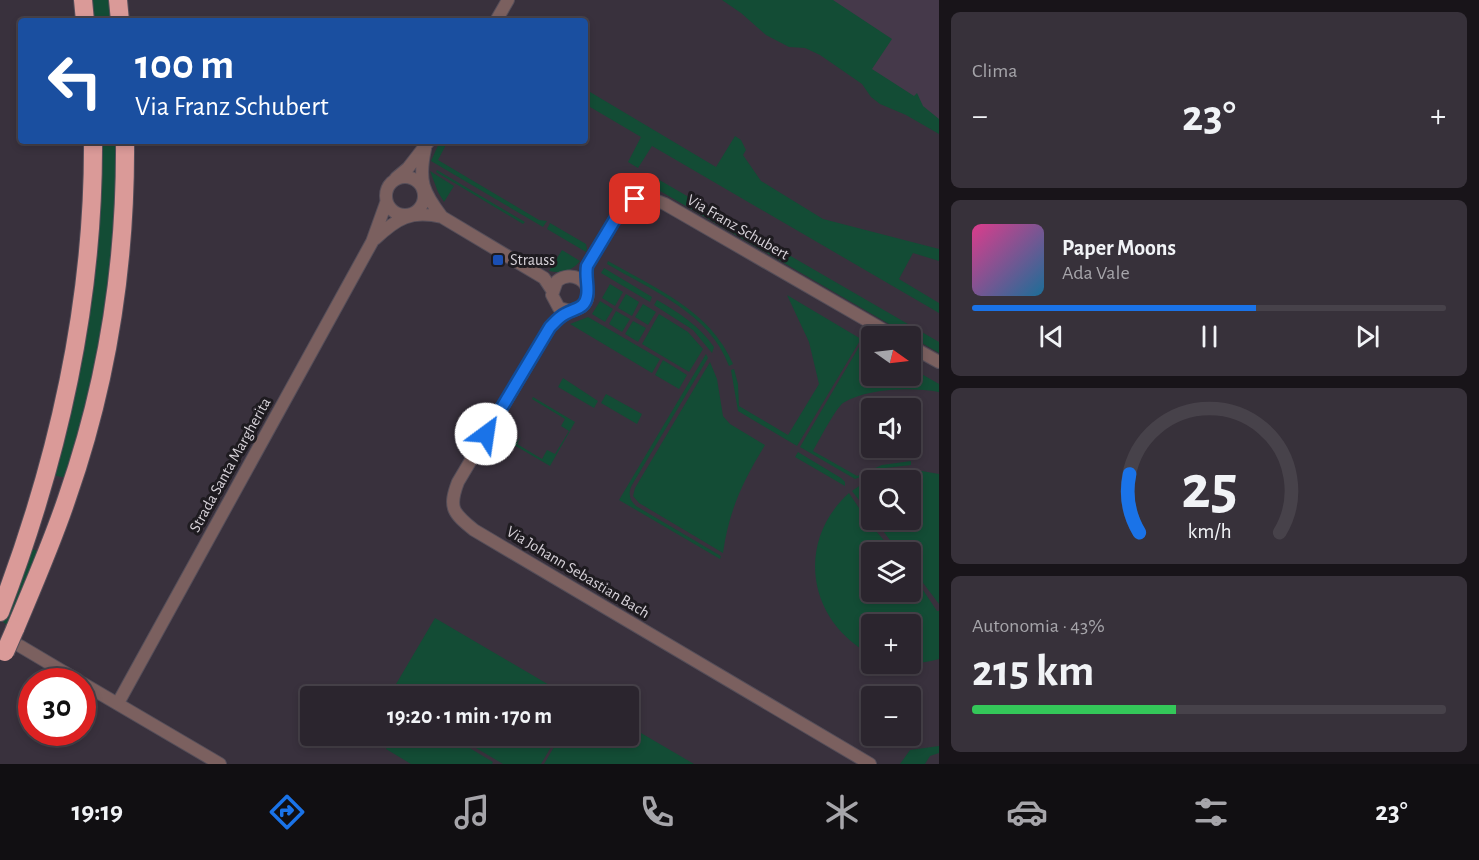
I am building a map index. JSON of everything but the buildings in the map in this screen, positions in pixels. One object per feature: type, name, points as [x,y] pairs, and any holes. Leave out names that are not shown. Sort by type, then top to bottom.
[{"type":"highway","points":[[83,0],[85,18]]},
{"type":"highway","points":[[118,0],[120,18]]},
{"type":"highway","points":[[0,612],[45,475],[76,346],[89,251],[93,144]]},
{"type":"highway","points":[[10,648],[67,499],[84,447],[99,388],[118,279],[123,221],[125,144]]},
{"type":"street","points":[[498,18],[508,0]]},
{"type":"street","name":"Strada Santa Margherita","points":[[117,703],[372,242],[386,203],[386,190],[427,145]]},
{"type":"street","name":"Strada Santa Margherita","points":[[372,242],[393,223],[419,209],[423,204],[422,165],[427,145]]},
{"type":"street","points":[[394,179],[412,177],[422,185],[442,217]]},
{"type":"street","name":"Via Franz Schubert","points":[[586,285],[587,266],[620,211],[635,199],[647,197],[665,204],[877,326]]},
{"type":"street","points":[[386,203],[395,213],[429,214],[442,217],[544,278],[552,290],[556,304],[565,310],[570,311],[582,307],[588,291],[582,280],[567,277],[544,278]]},
{"type":"street","name":"Via Franz Schubert","points":[[567,277],[587,266]]},
{"type":"street","points":[[552,290],[557,281],[567,277]]},
{"type":"street","name":"Via Johann Sebastian Bach","points":[[556,304],[550,327],[458,482],[452,498],[456,516],[484,536],[870,764]]},
{"type":"street","name":"Via Johann Sebastian Bach","points":[[550,327],[570,311]]},
{"type":"street","points":[[921,352],[939,362]]},
{"type":"street","points":[[10,648],[52,668]]},
{"type":"street","points":[[96,691],[220,764]]},
{"type":"shaded area","points":[[751,0],[939,0],[939,124]]},
{"type":"green space","points":[[91,0],[111,0],[113,18],[92,18]]},
{"type":"green space","points":[[722,0],[833,0],[892,39],[872,69],[914,96],[917,93],[923,106],[939,119],[939,134],[906,115],[880,104],[871,97],[862,84],[820,55],[805,48],[789,47],[766,35]]},
{"type":"green space","points":[[588,91],[716,167],[735,136],[741,140],[746,150],[743,155],[761,181],[823,219],[939,249],[939,261],[913,253],[899,279],[939,303],[939,313],[652,146],[638,168],[628,162],[641,137],[588,106]]},
{"type":"green space","points":[[100,144],[119,144],[117,208],[101,347],[67,478],[52,475]]},
{"type":"green space","points":[[439,144],[446,144],[438,160],[539,220],[547,221],[543,227],[431,161]]},
{"type":"green space","points":[[437,170],[525,222],[523,224],[436,172]]},
{"type":"green space","points":[[430,171],[454,186],[444,202],[438,192]]},
{"type":"green space","points":[[649,174],[911,326],[892,326],[660,191],[640,189],[615,202],[623,193],[645,180]]},
{"type":"green space","points":[[550,223],[586,244],[586,252],[547,229]]},
{"type":"green space","points":[[562,250],[580,261],[566,271],[549,271]]},
{"type":"green space","points":[[608,261],[662,291],[696,315],[711,329],[733,364],[729,366],[720,347],[694,317],[660,294],[607,264]]},
{"type":"green space","points":[[604,268],[652,297],[650,302],[601,273]]},
{"type":"green space","points":[[610,284],[623,292],[615,306],[602,298]]},
{"type":"green space","points":[[626,294],[639,302],[632,316],[618,308]]},
{"type":"green space","points":[[787,295],[861,339],[797,446],[738,411],[731,370],[734,369],[738,384],[739,406],[788,435],[819,384],[809,342]]},
{"type":"green space","points":[[657,300],[702,332],[714,347],[712,353],[693,330],[654,305]]},
{"type":"green space","points":[[600,301],[613,309],[605,322],[592,314]]},
{"type":"green space","points":[[643,304],[656,312],[648,325],[635,317]]},
{"type":"green space","points":[[616,311],[630,319],[622,332],[609,324]]},
{"type":"green space","points":[[659,314],[688,332],[703,349],[689,372],[642,344]]},
{"type":"green space","points":[[588,317],[660,359],[652,373],[570,324]]},
{"type":"green space","points":[[633,321],[646,328],[638,342],[625,334]]},
{"type":"green space","points":[[921,332],[939,342],[939,353],[921,343]]},
{"type":"green space","points":[[861,343],[861,386],[921,386],[921,374],[939,384],[939,392],[890,390],[864,394],[840,406],[813,451],[857,476],[861,474],[861,477],[855,479],[800,447]]},
{"type":"green space","points":[[706,354],[708,358],[632,485],[630,494],[636,506],[721,556],[720,559],[619,500]]},
{"type":"green space","points":[[663,360],[687,375],[679,389],[655,375]]},
{"type":"green space","points":[[710,362],[717,379],[723,416],[730,424],[765,445],[738,496],[729,523],[723,553],[639,503],[633,496],[635,488]]},
{"type":"green space","points":[[563,378],[598,401],[594,408],[558,387]]},
{"type":"green space","points":[[606,394],[642,414],[637,424],[601,403]]},
{"type":"green space","points":[[533,397],[575,422],[550,466],[514,445],[521,437],[517,444],[542,459],[547,450],[555,454],[569,431],[561,426],[565,419],[532,399]]},
{"type":"green space","points":[[798,452],[841,478],[845,486],[795,457]]},
{"type":"green space","points":[[911,461],[911,465],[871,470],[882,465]]},
{"type":"green space","points":[[921,471],[939,474],[939,604],[921,580],[921,542],[891,542],[882,530],[921,530]]},
{"type":"green space","points":[[861,486],[861,503],[852,491]]},
{"type":"green space","points":[[849,493],[861,511],[861,530],[877,530],[885,542],[861,542],[861,602],[921,602],[921,587],[939,611],[939,659],[921,662],[921,614],[861,614],[861,648],[849,640],[833,622],[822,601],[816,580],[816,557],[821,534],[832,513]]},
{"type":"green space","points":[[30,548],[40,552],[9,626],[3,622]]},
{"type":"green space","points":[[435,618],[551,686],[395,686]]},
{"type":"green space","points":[[639,732],[694,764],[544,764],[555,746],[639,746]]},
{"type":"green space","points":[[388,746],[466,746],[493,762],[492,764],[411,764],[386,749]]},
{"type":"green space","points":[[473,746],[552,746],[541,764],[503,764]]},
{"type":"green space","points":[[939,746],[939,753],[930,756],[925,764],[900,764],[910,750]]},
{"type":"place","name":"Strauss","points":[[498,260]]},
{"type":"route","points":[[486,434],[550,327],[563,315],[582,307],[588,291],[585,275],[587,266],[620,211],[635,199]]}]
